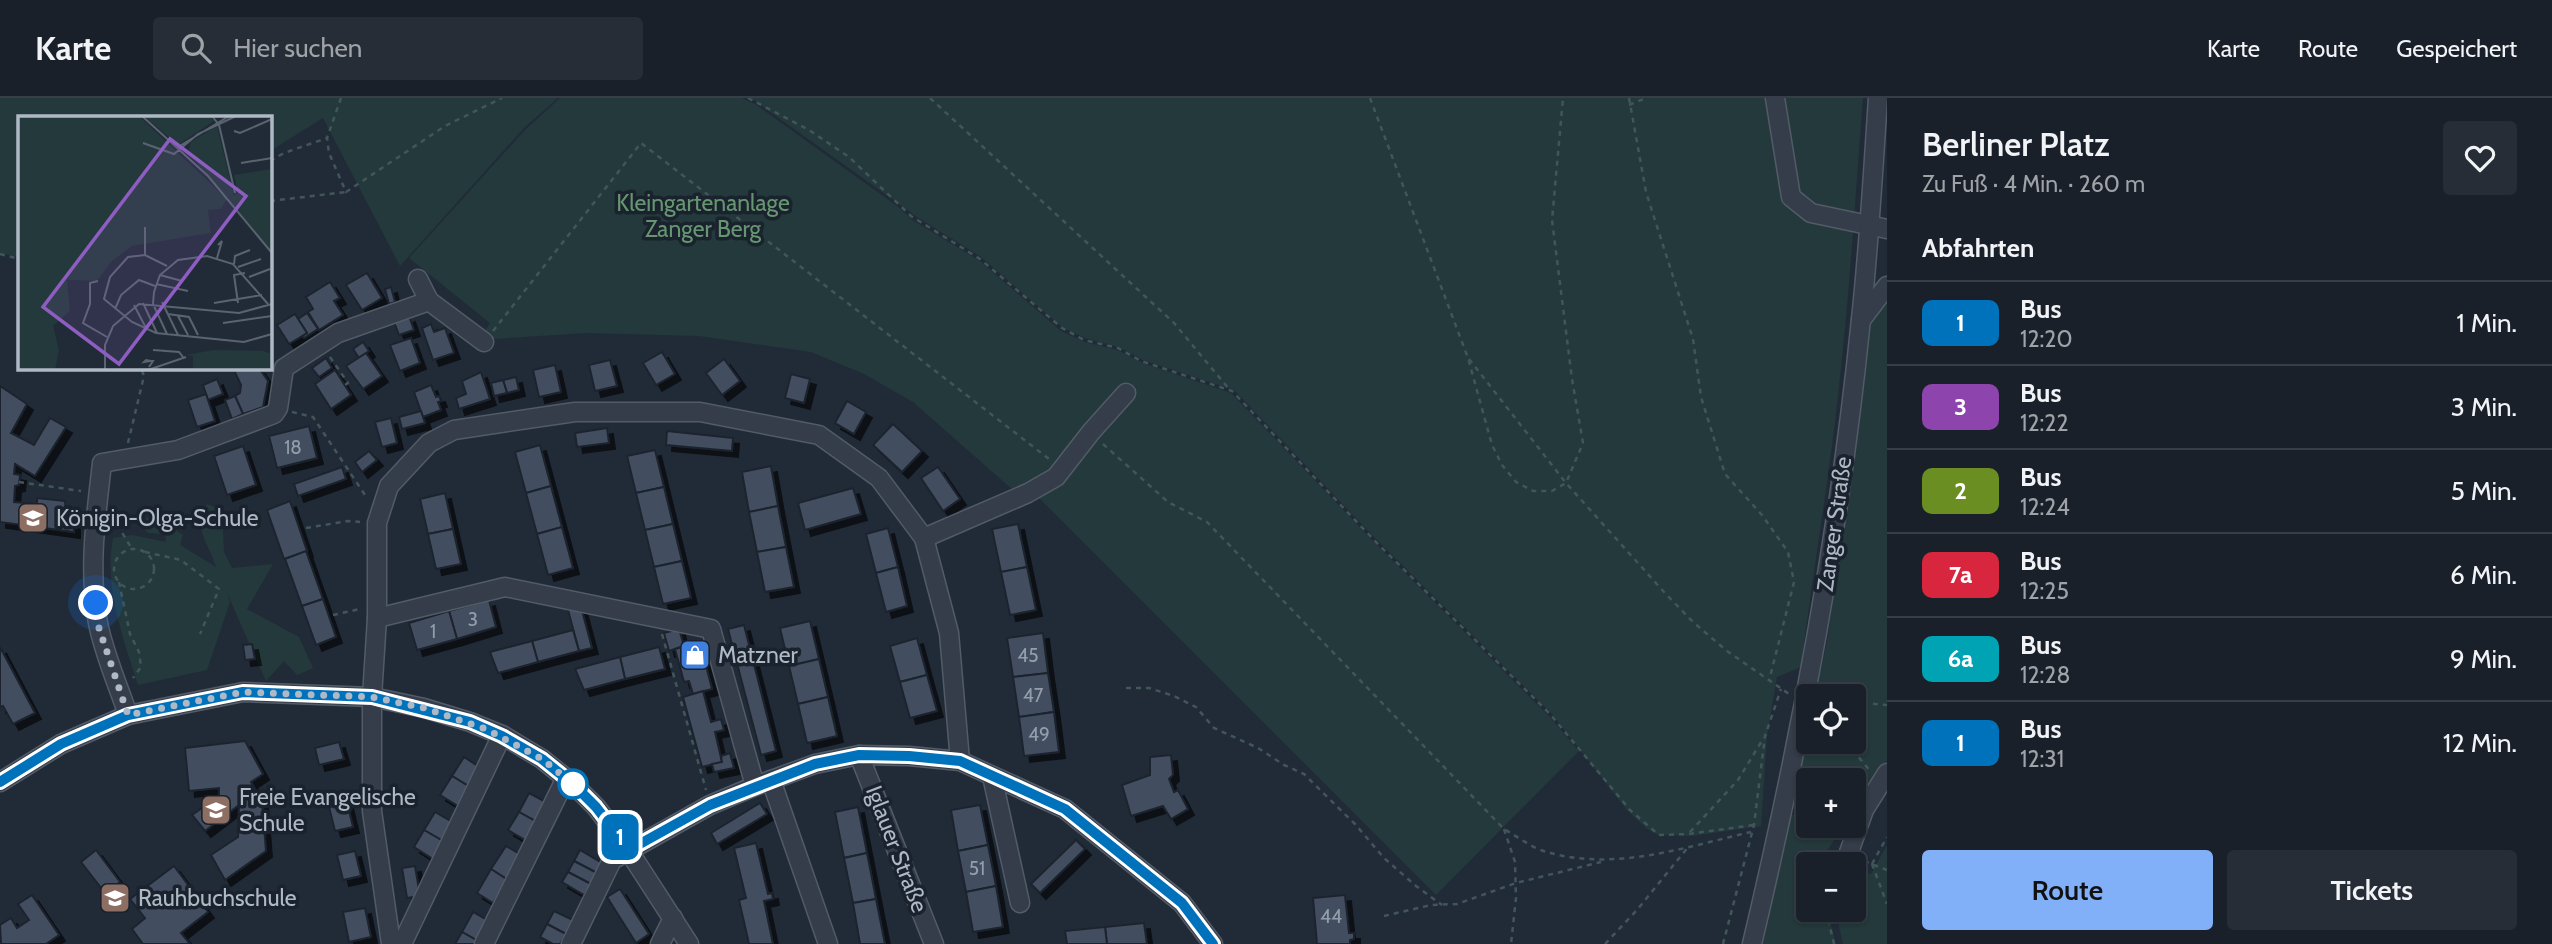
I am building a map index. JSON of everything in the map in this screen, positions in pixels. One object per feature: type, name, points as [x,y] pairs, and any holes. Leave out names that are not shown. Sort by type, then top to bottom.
[{"type":"street","points":[[1775,98],[1791,197],[1811,213],[1878,227]]},
{"type":"street","name":"Zanger Straße","points":[[1752,944],[1784,810],[1829,567],[1861,320],[1878,227],[1878,98]]},
{"type":"street","points":[[418,279],[429,301],[484,342]]},
{"type":"street","points":[[1861,320],[1887,286]]},
{"type":"street","points":[[128,715],[98,625],[93,581],[102,463],[178,450],[274,414],[278,408],[284,368],[338,333],[429,301]]},
{"type":"street","points":[[924,538],[1028,493],[1056,477],[1126,393]]},
{"type":"street","points":[[391,944],[372,811],[372,697],[377,612],[378,519],[389,486],[429,443],[454,430],[575,412],[701,412],[819,435],[879,478],[924,538],[949,633],[960,761]]},
{"type":"street","points":[[377,612],[505,587],[712,629],[763,783],[828,944]]},
{"type":"street","points":[[0,782],[61,744],[128,715],[243,692],[372,697],[470,722],[502,736],[542,759],[596,807],[629,850],[689,944]]},
{"type":"street","points":[[402,944],[502,736]]},
{"type":"street","name":"Iglauer Straße","points":[[859,755],[934,944]]},
{"type":"street","name":"Iglauer Straße","points":[[571,944],[612,860],[710,805],[815,764],[859,755],[960,761],[1065,809],[1182,903],[1213,944]]},
{"type":"street","points":[[992,776],[1020,903]]},
{"type":"street","points":[[484,944],[566,778]]},
{"type":"street","points":[[1849,852],[1864,810],[1883,778]]},
{"type":"street","points":[[660,944],[673,918]]},
{"type":"path","points":[[341,98],[327,138],[329,153],[346,192]]},
{"type":"path","points":[[271,201],[346,192],[445,127],[502,98]]},
{"type":"path","points":[[748,98],[809,130],[849,157],[911,216],[980,259],[1062,328],[1084,340],[1118,348],[1141,360],[1232,391]]},
{"type":"path","points":[[930,98],[1174,323],[1232,391],[1376,542],[1550,714],[1630,810],[1659,835],[1754,825]]},
{"type":"path","points":[[1370,98],[1468,358],[1492,445],[1502,465],[1516,482],[1533,491],[1552,491],[1566,482],[1583,443],[1552,220],[1563,98]]},
{"type":"path","points":[[1629,98],[1646,192],[1693,339],[1701,397],[1725,474],[1762,515],[1788,552],[1794,582],[1769,681]]},
{"type":"path","points":[[1629,105],[1646,98]]},
{"type":"path","points":[[271,160],[327,138]]},
{"type":"path","points":[[484,342],[641,143],[1062,470]]},
{"type":"path","points":[[0,254],[18,259]]},
{"type":"path","points":[[321,344],[348,383],[345,385]]},
{"type":"path","points":[[1468,358],[1566,482],[1693,622],[1727,651],[1781,690],[1795,696]]},
{"type":"path","points":[[126,450],[144,376],[141,369]]},
{"type":"path","points":[[278,408],[313,417],[378,519],[306,528]]},
{"type":"path","points":[[1091,432],[1168,502],[1207,522],[1504,829],[1545,852],[1604,861]]},
{"type":"path","points":[[19,482],[98,497],[119,524],[132,549]]},
{"type":"path","points":[[120,690],[141,667],[116,576],[115,564],[123,552],[132,549],[181,560],[219,589],[200,634]]},
{"type":"path","points":[[119,582],[136,588],[147,584],[154,566],[152,559],[145,552]]},
{"type":"path","points":[[333,615],[377,612]]},
{"type":"path","points":[[658,618],[710,805]]},
{"type":"path","points":[[1126,688],[1149,688],[1174,696],[1196,707],[1214,727],[1304,774],[1355,824],[1384,858],[1442,905]]},
{"type":"path","points":[[1723,944],[1754,825],[1765,736],[1781,690]]},
{"type":"path","points":[[1866,703],[1887,705]]},
{"type":"path","points":[[1688,834],[1738,780],[1765,736]]},
{"type":"path","points":[[1858,754],[1883,778]]},
{"type":"path","points":[[1504,829],[1515,862],[1516,898],[1511,944]]},
{"type":"path","points":[[1384,916],[1431,905],[1457,904],[1516,883],[1604,861],[1638,857],[1751,832]]},
{"type":"path","points":[[1887,837],[1872,864],[1887,904]]},
{"type":"path","points":[[1605,944],[1637,910],[1689,846]]},
{"type":"path","points":[[1872,864],[1887,870]]},
{"type":"path","points":[[1829,922],[1834,944]]},
{"type":"green space","points":[[0,98],[558,98],[524,128],[400,266],[323,118],[271,150],[271,116],[18,116],[18,257],[0,253]]},
{"type":"green space","name":"Kleingartenanlage Zanger Berg","points":[[560,98],[742,98],[755,104],[914,221],[980,261],[1061,331],[1085,342],[1117,350],[1143,363],[1231,393],[1376,544],[1549,716],[1579,751],[1436,895],[1036,495],[1013,490],[913,402],[864,374],[811,352],[699,336],[586,333],[479,340],[490,323],[409,258],[524,131]]},
{"type":"green space","points":[[751,98],[1863,98],[1845,328],[1829,470],[1801,667],[1777,677],[1767,736],[1761,826],[1692,836],[1658,835],[1646,828],[1627,810],[1552,714],[1372,535],[1234,390],[1143,360],[1119,347],[1085,338],[1063,328],[981,257],[917,217]]},
{"type":"green space","points":[[1887,293],[1887,760],[1866,793],[1866,768],[1801,768],[1804,754],[1866,754],[1866,684],[1818,684],[1828,637],[1848,467],[1869,330],[1879,303]]},
{"type":"green space","points":[[207,504],[222,510],[224,552],[232,568],[273,564],[247,609],[299,637],[313,668],[297,675],[284,661],[266,681],[227,593],[230,602],[207,670],[138,685],[113,594],[113,538],[132,535],[166,542],[165,534],[148,533],[142,527],[147,518],[168,524],[183,535],[180,545],[216,567],[202,529],[201,521]]},
{"type":"green space","points":[[1796,789],[1796,810],[1792,808]]},
{"type":"green space","points":[[1792,814],[1796,816],[1796,838],[1835,838],[1826,852],[1796,852],[1796,922],[1830,922],[1836,944],[1763,944]]},
{"type":"green space","points":[[1887,845],[1887,944],[1843,944],[1838,922],[1866,922],[1866,873],[1871,874]]},
{"type":"building","points":[[367,273],[382,298],[362,310],[346,285]]},
{"type":"building","points":[[330,282],[340,298],[334,301],[343,315],[319,330],[308,312],[313,309],[306,297]]},
{"type":"building","points":[[391,287],[395,302],[389,304],[385,289]]},
{"type":"building","points":[[307,313],[318,329],[304,338],[302,336],[307,333],[298,319]]},
{"type":"building","points":[[295,314],[307,333],[289,344],[277,325]]},
{"type":"building","points":[[409,316],[414,330],[399,335],[394,322]]},
{"type":"building","points":[[431,324],[434,332],[445,328],[454,353],[433,360],[422,328]]},
{"type":"building","points":[[411,338],[420,363],[400,371],[390,345]]},
{"type":"building","points":[[363,342],[369,351],[359,358],[353,349]]},
{"type":"building","points":[[662,352],[675,374],[656,385],[643,363]]},
{"type":"building","points":[[366,353],[382,376],[363,389],[346,366]]},
{"type":"building","points":[[326,358],[332,368],[319,377],[312,368]]},
{"type":"building","points":[[724,359],[740,381],[722,395],[706,373]]},
{"type":"building","points":[[610,360],[617,386],[595,391],[589,365]]},
{"type":"building","points":[[555,365],[561,392],[539,397],[533,370]]},
{"type":"building","points":[[233,369],[260,369],[268,381],[263,407],[243,414],[235,396],[240,393],[241,385]]},
{"type":"building","points":[[335,370],[351,395],[331,409],[315,384]]},
{"type":"building","points":[[481,372],[490,399],[459,409],[456,398],[466,394],[462,381]]},
{"type":"building","points":[[791,374],[810,379],[804,403],[785,398]]},
{"type":"building","points":[[516,377],[519,390],[507,393],[503,380]]},
{"type":"building","points":[[217,379],[223,394],[208,400],[203,385]]},
{"type":"building","points":[[503,380],[507,393],[494,396],[491,383]]},
{"type":"building","points":[[431,385],[436,397],[439,396],[441,401],[438,402],[441,410],[423,417],[414,392]]},
{"type":"building","points":[[0,386],[27,404],[11,433],[34,445],[50,418],[66,427],[35,476],[15,464],[14,474],[20,475],[19,485],[15,486],[14,502],[37,504],[37,498],[65,501],[66,513],[74,514],[74,532],[0,522]]},
{"type":"building","points":[[206,394],[215,421],[197,427],[188,400]]},
{"type":"building","points":[[235,396],[243,414],[232,419],[225,400]]},
{"type":"building","points":[[847,401],[866,412],[854,434],[835,423]]},
{"type":"building","points":[[421,411],[425,423],[402,429],[399,417]]},
{"type":"building","points":[[391,418],[397,443],[382,447],[375,422]]},
{"type":"building","points":[[893,424],[922,451],[902,472],[873,445]]},
{"type":"building","points":[[309,426],[317,458],[277,468],[269,436]]},
{"type":"building","points":[[607,428],[609,443],[577,447],[575,433]]},
{"type":"building","points":[[667,431],[733,438],[732,451],[666,445]]},
{"type":"building","points":[[540,445],[551,486],[526,493],[515,452]]},
{"type":"building","points":[[243,446],[256,485],[227,495],[214,456]]},
{"type":"building","points":[[655,450],[664,487],[636,493],[627,456]]},
{"type":"building","points":[[369,451],[377,460],[362,472],[355,462]]},
{"type":"building","points":[[771,466],[778,506],[749,512],[742,472]]},
{"type":"building","points":[[342,467],[346,479],[298,496],[294,484]]},
{"type":"building","points":[[938,467],[960,499],[943,511],[921,478]]},
{"type":"building","points":[[551,486],[562,527],[537,534],[526,493]]},
{"type":"building","points":[[664,487],[673,524],[645,530],[636,493]]},
{"type":"building","points":[[853,488],[861,514],[805,530],[798,503]]},
{"type":"building","points":[[445,493],[453,529],[428,534],[420,499]]},
{"type":"building","points":[[290,501],[307,551],[284,559],[267,510]]},
{"type":"building","points":[[778,506],[786,547],[757,552],[749,512]]},
{"type":"building","points":[[673,524],[682,561],[654,567],[645,530]]},
{"type":"building","points":[[1018,524],[1027,567],[1001,572],[992,529]]},
{"type":"building","points":[[562,527],[573,568],[548,575],[537,534]]},
{"type":"building","points":[[888,528],[898,567],[876,573],[866,534]]},
{"type":"building","points":[[453,529],[461,564],[436,569],[428,534]]},
{"type":"building","points":[[786,547],[794,587],[765,592],[757,552]]},
{"type":"building","points":[[306,551],[323,599],[302,606],[285,559]]},
{"type":"building","points":[[682,561],[691,598],[663,604],[654,567]]},
{"type":"building","points":[[898,567],[907,606],[886,612],[876,573]]},
{"type":"building","points":[[1027,567],[1036,610],[1010,615],[1001,572]]},
{"type":"building","points":[[323,599],[336,637],[316,645],[302,606]]},
{"type":"building","points":[[489,600],[496,627],[457,639],[449,611]]},
{"type":"building","points":[[581,607],[592,648],[579,651],[568,610]]},
{"type":"building","points":[[449,611],[457,639],[417,650],[409,623]]},
{"type":"building","points":[[810,621],[819,659],[789,666],[780,628]]},
{"type":"building","points":[[744,625],[776,751],[761,755],[728,629]]},
{"type":"building","points":[[679,629],[684,646],[669,651],[664,633]]},
{"type":"building","points":[[573,630],[579,651],[538,662],[532,641]]},
{"type":"building","points":[[1043,633],[1048,673],[1013,677],[1007,638]]},
{"type":"building","points":[[917,638],[927,675],[900,682],[890,646]]},
{"type":"building","points":[[532,641],[538,662],[498,673],[490,652]]},
{"type":"building","points":[[700,642],[712,689],[693,694],[689,681],[684,682],[675,649]]},
{"type":"building","points":[[252,644],[255,659],[245,660],[243,645]]},
{"type":"building","points":[[0,647],[35,713],[13,724],[3,706],[0,707]]},
{"type":"building","points":[[659,647],[665,669],[625,679],[620,657]]},
{"type":"building","points":[[620,657],[625,679],[584,690],[575,669]]},
{"type":"building","points":[[819,659],[828,697],[798,704],[789,666]]},
{"type":"building","points":[[1048,673],[1054,712],[1019,717],[1013,677]]},
{"type":"building","points":[[927,675],[937,711],[910,718],[900,682]]},
{"type":"building","points":[[703,691],[711,722],[721,719],[724,730],[715,732],[722,762],[702,767],[683,697]]},
{"type":"building","points":[[828,697],[837,736],[807,743],[798,704]]},
{"type":"building","points":[[1054,712],[1059,752],[1024,756],[1019,717]]},
{"type":"building","name":"Freie Evangelische Schule","points":[[245,741],[263,774],[251,782],[262,801],[266,851],[225,880],[211,855],[238,837],[239,805],[205,831],[192,815],[219,796],[219,788],[189,791],[185,748]]},
{"type":"building","points":[[339,742],[344,759],[319,765],[315,748]]},
{"type":"building","points":[[730,753],[734,768],[714,772],[712,764],[722,762],[721,756]]},
{"type":"building","points":[[1171,755],[1173,775],[1169,779],[1174,792],[1178,790],[1188,809],[1171,819],[1163,806],[1131,816],[1122,785],[1150,775],[1150,757]]},
{"type":"building","points":[[464,757],[481,768],[470,787],[452,776]]},
{"type":"building","points":[[452,776],[470,787],[458,806],[440,795]]},
{"type":"building","points":[[344,790],[353,827],[335,831],[326,795]]},
{"type":"building","points":[[529,793],[548,803],[537,822],[519,812]]},
{"type":"building","points":[[760,803],[767,814],[717,844],[711,833]]},
{"type":"building","points":[[980,805],[988,845],[958,851],[951,810]]},
{"type":"building","points":[[858,807],[867,853],[844,858],[835,812]]},
{"type":"building","points":[[435,812],[454,823],[443,841],[424,830]]},
{"type":"building","points":[[519,812],[537,822],[527,841],[508,830]]},
{"type":"building","points":[[424,830],[443,841],[433,859],[414,847]]},
{"type":"building","points":[[1076,840],[1085,849],[1040,893],[1031,884]]},
{"type":"building","points":[[756,843],[768,894],[772,893],[773,899],[764,901],[773,944],[749,944],[739,900],[746,898],[734,848]]},
{"type":"building","points":[[988,845],[996,886],[966,892],[958,851]]},
{"type":"building","points":[[506,846],[523,856],[508,880],[491,869]]},
{"type":"building","points":[[96,850],[120,882],[105,893],[81,862]]},
{"type":"building","points":[[580,850],[602,863],[597,873],[574,861]]},
{"type":"building","points":[[355,851],[361,876],[343,880],[337,855]]},
{"type":"building","points":[[867,853],[876,899],[853,903],[844,858]]},
{"type":"building","points":[[574,861],[597,873],[591,884],[568,872]]},
{"type":"building","points":[[174,866],[208,912],[181,933],[190,944],[143,944],[132,929],[145,918],[130,899]]},
{"type":"building","points":[[415,866],[420,896],[407,898],[402,868]]},
{"type":"building","points":[[491,869],[508,880],[493,903],[477,893]]},
{"type":"building","points":[[568,872],[591,884],[584,895],[562,882]]},
{"type":"building","points":[[996,886],[1003,927],[973,932],[966,892]]},
{"type":"building","points":[[620,889],[649,934],[636,943],[607,897]]},
{"type":"building","points":[[32,895],[59,935],[46,944],[1,944],[0,925],[11,918],[17,928],[29,920],[18,904]]},
{"type":"building","points":[[1345,895],[1349,933],[1354,933],[1354,939],[1350,940],[1350,944],[1317,944],[1313,898]]},
{"type":"building","points":[[876,899],[885,944],[860,944],[853,903]]},
{"type":"building","points":[[365,908],[371,937],[349,942],[343,912]]},
{"type":"building","points":[[554,911],[573,920],[566,934],[547,924]]},
{"type":"building","points":[[473,912],[489,921],[478,941],[462,932]]},
{"type":"building","points":[[1144,923],[1147,944],[1107,944],[1105,927]]},
{"type":"building","points":[[547,924],[566,934],[560,944],[553,944],[540,937]]},
{"type":"building","points":[[1105,927],[1107,944],[1067,944],[1065,931]]},
{"type":"building","points":[[462,932],[478,941],[477,944],[455,944]]},
{"type":"bus line","name":"1","points":[[0,782],[61,744],[128,715],[243,692],[372,697],[424,708],[470,722],[502,736],[542,759],[566,778],[596,807],[629,850],[710,805],[815,764],[859,755],[960,761],[1065,809],[1182,903],[1213,944]]},
{"type":"place","name":"Königin-Olga-Schule","points":[[33,518]]},
{"type":"place","name":"Matzner","points":[[695,655]]},
{"type":"place","name":"Freie Evangelische Schule","points":[[216,810]]},
{"type":"place","name":"Rauhbuchschule","points":[[115,898]]},
{"type":"route","points":[[96,603],[98,625],[128,715],[243,692],[372,697],[424,708],[470,722],[502,736],[542,759],[573,784]]}]
